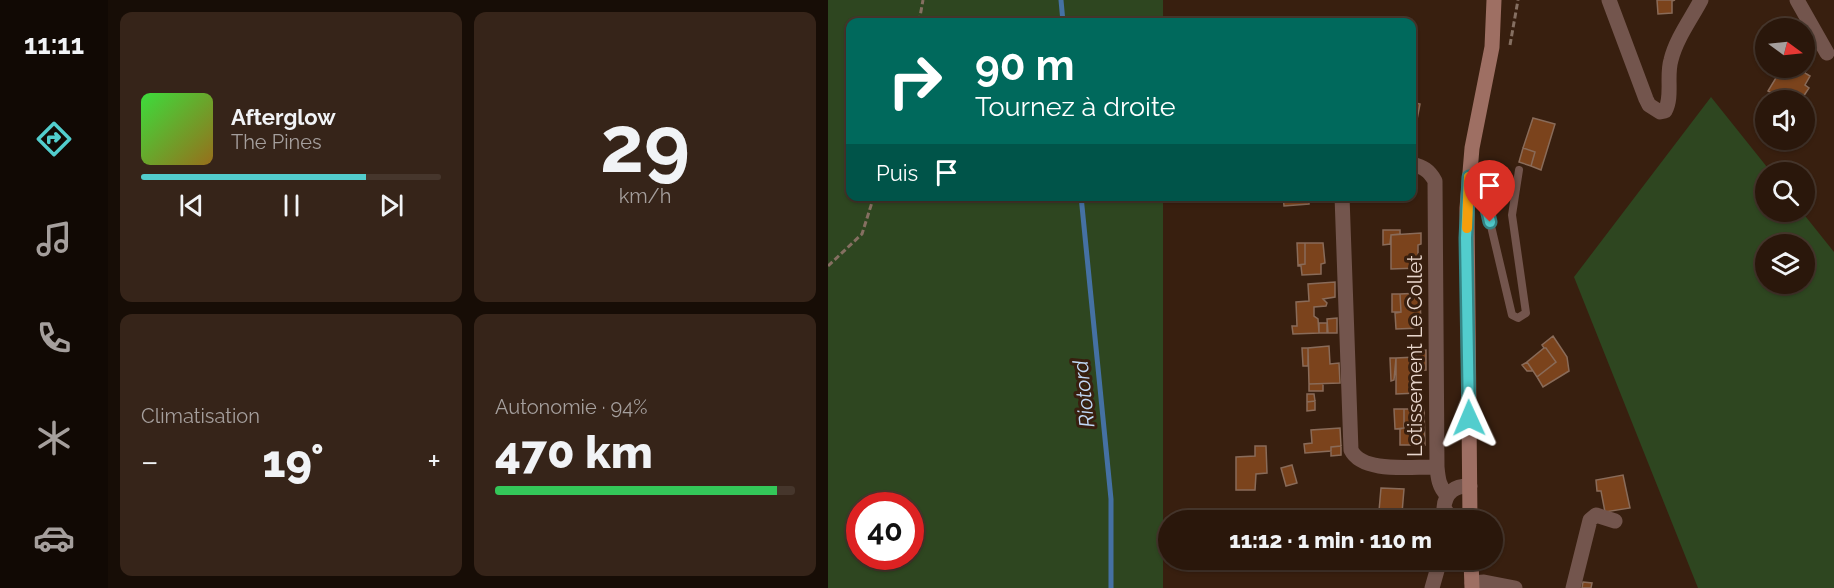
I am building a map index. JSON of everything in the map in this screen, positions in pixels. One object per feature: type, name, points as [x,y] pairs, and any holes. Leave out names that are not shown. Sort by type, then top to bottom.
[{"type":"street","points":[[1470,510],[1466,238],[1472,148],[1492,47],[1494,0]]},
{"type":"street","points":[[1610,0],[1646,99],[1649,105],[1660,112],[1665,111],[1669,101],[1668,75],[1671,59],[1677,43],[1701,0]]},
{"type":"street","points":[[1797,0],[1827,53]]},
{"type":"street","name":"Lotissement Le Collet","points":[[1342,201],[1351,450],[1355,457],[1372,466],[1437,467],[1435,181],[1431,173],[1416,165]]},
{"type":"street","points":[[1437,467],[1438,480],[1447,495]]},
{"type":"street","points":[[1445,510],[1447,495],[1457,487],[1470,486]]},
{"type":"street","points":[[1573,588],[1590,520],[1596,515],[1615,521]]},
{"type":"street","points":[[1432,588],[1437,570]]},
{"type":"street","points":[[1471,570],[1472,585],[1484,582],[1515,588]]},
{"type":"lane","points":[[1469,177],[1477,178],[1482,188],[1512,315],[1518,318],[1526,314],[1512,215],[1519,170]]},
{"type":"path","points":[[919,18],[923,0]]},
{"type":"path","points":[[828,266],[862,234],[872,201]]},
{"type":"green space","points":[[828,0],[1163,0],[1163,18],[846,18],[846,201],[1163,201],[1163,510],[1158,510],[1158,570],[1163,570],[1163,588],[828,588]]},
{"type":"green space","points":[[1711,97],[1763,162],[1755,162],[1755,222],[1810,222],[1834,252],[1834,588],[1698,588],[1574,277]]},
{"type":"building","points":[[1657,0],[1675,0],[1672,1],[1672,13],[1658,14]]},
{"type":"building","points":[[1776,78],[1809,78],[1805,85],[1809,88],[1808,90],[1769,90]]},
{"type":"building","points":[[1416,103],[1420,104],[1416,125]]},
{"type":"building","points":[[1533,118],[1555,124],[1541,170],[1531,166],[1535,152],[1523,148]]},
{"type":"building","points":[[1523,148],[1535,152],[1531,166],[1519,162]]},
{"type":"building","points":[[1284,201],[1309,201],[1309,204],[1284,206]]},
{"type":"building","points":[[1383,230],[1400,230],[1400,234],[1391,235],[1390,244],[1383,245]]},
{"type":"building","points":[[1421,233],[1421,244],[1418,245],[1418,268],[1391,269],[1391,235]]},
{"type":"building","points":[[1297,243],[1305,243],[1305,264],[1298,265]]},
{"type":"building","points":[[1305,243],[1323,243],[1325,263],[1321,264],[1321,274],[1302,275],[1301,266],[1298,265],[1305,264]]},
{"type":"building","points":[[1335,282],[1335,297],[1323,299],[1327,303],[1326,306],[1314,307],[1319,333],[1293,334],[1292,326],[1297,326],[1296,302],[1309,301],[1308,284]]},
{"type":"building","points":[[1420,293],[1421,328],[1396,329],[1395,313],[1401,312],[1400,294]]},
{"type":"building","points":[[1392,294],[1400,294],[1401,312],[1392,312]]},
{"type":"building","points":[[1337,318],[1337,333],[1328,333],[1327,319]]},
{"type":"building","points":[[1319,323],[1327,323],[1327,333],[1319,333]]},
{"type":"building","points":[[1553,336],[1567,357],[1569,371],[1543,387],[1537,377],[1556,362],[1542,345]]},
{"type":"building","points":[[1329,346],[1330,364],[1339,363],[1340,383],[1309,384],[1308,348]]},
{"type":"building","points":[[1302,348],[1308,348],[1308,366],[1303,366]]},
{"type":"building","points":[[1544,348],[1556,362],[1537,377],[1527,362]]},
{"type":"building","points":[[1426,350],[1426,370],[1418,371],[1418,393],[1396,394],[1396,358],[1416,357],[1416,351]]},
{"type":"building","points":[[1390,358],[1396,358],[1394,380],[1391,381]]},
{"type":"building","points":[[1527,362],[1533,371],[1527,371],[1522,365]]},
{"type":"building","points":[[1309,384],[1323,384],[1323,391],[1309,391]]},
{"type":"building","points":[[1307,394],[1314,394],[1315,401],[1307,402]]},
{"type":"building","points":[[1315,401],[1315,410],[1307,411],[1307,402]]},
{"type":"building","points":[[1394,409],[1404,409],[1404,428],[1395,429]]},
{"type":"building","points":[[1404,409],[1424,409],[1425,445],[1400,445],[1400,429],[1404,428]]},
{"type":"building","points":[[1340,428],[1341,446],[1331,447],[1331,451],[1305,453],[1304,444],[1312,443],[1311,430]]},
{"type":"building","points":[[1255,446],[1266,446],[1267,473],[1256,474],[1255,490],[1236,490],[1236,457],[1255,456]]},
{"type":"building","points":[[1341,446],[1341,455],[1331,456],[1331,447]]},
{"type":"building","points":[[1292,465],[1297,483],[1286,486],[1281,468]]},
{"type":"building","points":[[1623,475],[1630,508],[1605,512],[1601,491],[1597,491],[1596,480]]},
{"type":"building","points":[[1381,488],[1404,489],[1402,510],[1379,510]]},
{"type":"building","points":[[1583,582],[1592,583],[1591,588],[1582,588]]},
{"type":"waterway","name":"Riotord","points":[[1061,0],[1063,18]]},
{"type":"waterway","name":"Riotord","points":[[1081,201],[1111,499],[1111,588]]},
{"type":"slow traffic","points":[[1467,228],[1469,177],[1477,178]]},
{"type":"route","points":[[1469,418],[1466,238],[1469,177],[1477,178],[1482,188],[1490,222]]}]
